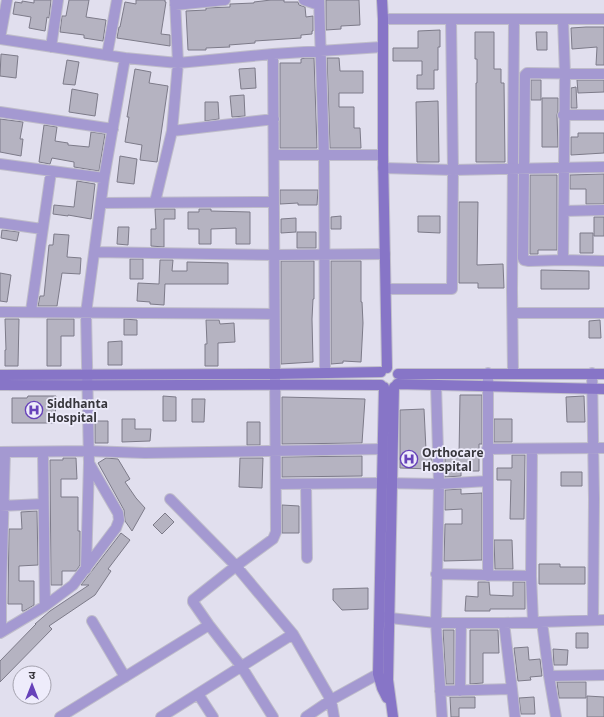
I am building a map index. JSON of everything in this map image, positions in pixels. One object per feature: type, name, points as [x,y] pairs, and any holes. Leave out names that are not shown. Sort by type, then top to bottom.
[{"type":"street","points":[[7,0],[0,39],[125,58],[178,63],[322,50],[382,47]]},
{"type":"street","points":[[51,47],[58,0]]},
{"type":"street","points":[[107,55],[117,0]]},
{"type":"street","points":[[155,202],[172,131],[178,63],[175,3],[225,0]]},
{"type":"street","points":[[304,0],[319,3],[322,50],[325,373]]},
{"type":"street","points":[[382,0],[383,168],[386,289],[384,370],[379,379],[391,383],[488,374],[604,374]]},
{"type":"street","points":[[383,19],[604,19]]},
{"type":"street","points":[[386,289],[452,289],[453,170],[451,19]]},
{"type":"street","points":[[563,19],[565,74],[563,260]]},
{"type":"street","points":[[513,373],[514,20]]},
{"type":"street","points":[[273,54],[276,484],[275,537],[193,600],[209,625],[241,666],[273,717]]},
{"type":"street","points":[[86,569],[89,463],[86,312],[104,178],[125,58]]},
{"type":"street","points":[[604,74],[527,73],[525,75],[523,258],[524,260],[529,261],[604,261]]},
{"type":"street","points":[[0,112],[113,129]]},
{"type":"street","points":[[564,115],[604,116]]},
{"type":"street","points":[[172,131],[274,119]]},
{"type":"street","points":[[274,155],[383,155]]},
{"type":"street","points":[[0,164],[104,178]]},
{"type":"street","points":[[383,168],[453,170],[604,167]]},
{"type":"street","points":[[31,311],[51,172]]},
{"type":"street","points":[[101,203],[274,202]]},
{"type":"street","points":[[564,211],[604,210]]},
{"type":"street","points":[[0,222],[42,229]]},
{"type":"street","points":[[94,252],[274,256],[385,254]]},
{"type":"street","points":[[0,312],[31,311],[274,314]]},
{"type":"street","points":[[513,312],[604,313]]},
{"type":"street","points":[[0,386],[88,386],[275,379],[325,373],[394,369],[383,449],[387,483]]},
{"type":"street","points":[[0,374],[275,379],[604,389]]},
{"type":"street","points":[[488,374],[488,576]]},
{"type":"street","points":[[592,374],[592,389],[599,448],[599,499],[593,620]]},
{"type":"street","points":[[391,383],[387,483],[384,658],[393,717]]},
{"type":"street","points":[[436,385],[439,484],[436,623],[442,717]]},
{"type":"street","points":[[487,449],[599,448]]},
{"type":"street","points":[[89,463],[118,513],[119,520],[116,528],[73,585],[45,606],[1,632],[0,593],[2,452],[88,451],[145,453],[383,449]]},
{"type":"street","points":[[532,449],[530,576],[556,717]]},
{"type":"street","points":[[43,452],[45,606]]},
{"type":"street","points":[[276,484],[439,484],[487,481]]},
{"type":"street","points":[[306,484],[307,558]]},
{"type":"street","points":[[170,499],[236,566],[293,634],[331,700],[334,717]]},
{"type":"street","points":[[2,506],[43,504]]},
{"type":"street","points":[[436,574],[530,576]]},
{"type":"street","points":[[384,617],[436,623],[504,623],[604,620]]},
{"type":"street","points":[[92,621],[125,677]]},
{"type":"street","points":[[460,691],[461,623]]},
{"type":"street","points":[[504,623],[515,717]]},
{"type":"street","points":[[60,717],[209,625]]},
{"type":"street","points":[[161,717],[293,634]]},
{"type":"street","points":[[384,658],[378,674],[382,688],[391,706]]},
{"type":"street","points":[[306,717],[331,700],[378,674]]},
{"type":"street","points":[[549,676],[604,675]]},
{"type":"street","points":[[440,691],[512,689]]},
{"type":"street","points":[[198,694],[213,717]]},
{"type":"building","points":[[34,0],[51,0],[49,18],[47,17],[45,31],[29,28],[31,17],[13,14],[15,2],[22,3],[22,1],[34,3]]},
{"type":"building","points":[[69,0],[89,0],[86,17],[106,20],[103,41],[84,38],[84,35],[60,32],[62,16],[66,16]]},
{"type":"building","points":[[136,0],[165,0],[166,2],[161,34],[170,35],[170,46],[117,38],[125,2],[136,4]]},
{"type":"building","points":[[271,0],[298,2],[299,5],[305,7],[306,17],[313,16],[312,34],[301,35],[301,38],[255,41],[255,43],[229,45],[230,47],[206,48],[206,50],[188,50],[186,11],[230,7],[230,4],[254,3]]},
{"type":"building","points":[[326,0],[359,0],[360,25],[341,26],[341,29],[326,30]]},
{"type":"building","points":[[604,27],[604,65],[596,65],[597,47],[572,49],[571,28]]},
{"type":"building","points":[[440,30],[438,70],[434,70],[434,89],[417,89],[417,75],[422,75],[422,61],[393,61],[393,48],[418,48],[418,31]]},
{"type":"building","points":[[475,32],[494,32],[494,69],[501,69],[501,83],[504,83],[505,162],[476,162],[477,59],[475,59]]},
{"type":"building","points":[[536,32],[547,32],[547,50],[537,50]]},
{"type":"building","points":[[1,54],[18,56],[16,78],[0,76]]},
{"type":"building","points":[[314,58],[317,148],[280,148],[280,63],[301,63],[301,59]]},
{"type":"building","points":[[327,58],[339,58],[340,71],[363,71],[363,93],[339,93],[339,107],[354,107],[354,128],[360,128],[361,148],[330,148]]},
{"type":"building","points":[[67,60],[79,62],[75,85],[63,84]]},
{"type":"building","points":[[255,68],[256,88],[241,89],[239,69]]},
{"type":"building","points":[[135,69],[151,72],[149,83],[168,86],[157,162],[140,160],[142,145],[125,142],[129,117],[127,117]]},
{"type":"building","points":[[531,80],[541,80],[541,100],[531,100]]},
{"type":"building","points":[[577,80],[604,80],[604,92],[578,93]]},
{"type":"building","points":[[576,87],[577,108],[571,108],[571,88]]},
{"type":"building","points":[[72,89],[98,94],[95,116],[69,112]]},
{"type":"building","points":[[244,95],[245,116],[232,117],[230,96]]},
{"type":"building","points":[[542,98],[558,98],[558,147],[542,147]]},
{"type":"building","points":[[438,101],[439,162],[417,162],[416,102]]},
{"type":"building","points":[[205,102],[218,102],[219,119],[205,121]]},
{"type":"building","points":[[0,119],[23,122],[20,139],[23,139],[21,156],[0,152]]},
{"type":"building","points":[[44,125],[57,127],[55,141],[68,143],[68,145],[89,147],[91,132],[105,134],[99,171],[74,167],[74,162],[52,158],[50,164],[39,162]]},
{"type":"building","points":[[578,133],[604,133],[604,153],[571,155],[571,137],[578,137]]},
{"type":"building","points":[[120,156],[137,159],[134,184],[117,182]]},
{"type":"building","points":[[604,174],[604,204],[586,204],[586,189],[570,189],[570,175]]},
{"type":"building","points":[[530,175],[557,175],[557,250],[538,250],[538,254],[530,254]]},
{"type":"building","points":[[77,181],[95,184],[91,219],[53,214],[54,205],[74,207]]},
{"type":"building","points":[[280,190],[318,190],[317,205],[298,205],[298,203],[280,204]]},
{"type":"building","points":[[459,202],[478,202],[477,265],[503,264],[504,288],[478,288],[478,283],[459,283]]},
{"type":"building","points":[[155,209],[175,209],[175,219],[164,219],[164,247],[151,246],[151,229],[156,229]]},
{"type":"building","points":[[199,209],[211,209],[211,211],[250,212],[250,244],[236,244],[236,228],[211,229],[211,244],[199,244],[199,229],[188,229],[188,212],[199,212]]},
{"type":"building","points":[[341,216],[341,229],[331,229],[331,217]]},
{"type":"building","points":[[418,216],[440,216],[440,233],[418,232]]},
{"type":"building","points":[[594,217],[604,217],[604,236],[594,236]]},
{"type":"building","points":[[296,218],[296,232],[281,233],[281,219]]},
{"type":"building","points":[[118,227],[129,227],[128,245],[117,244]]},
{"type":"building","points":[[2,230],[19,232],[17,241],[1,238]]},
{"type":"building","points":[[297,232],[316,232],[316,248],[297,248]]},
{"type":"building","points":[[580,233],[593,233],[593,253],[580,253]]},
{"type":"building","points":[[54,234],[69,235],[67,257],[81,258],[80,274],[62,273],[57,306],[38,306],[40,296],[44,296],[49,245],[53,245]]},
{"type":"building","points":[[130,259],[143,259],[143,279],[130,279]]},
{"type":"building","points":[[160,260],[173,260],[172,271],[187,271],[187,262],[228,263],[228,284],[165,284],[164,305],[137,301],[138,283],[159,284]]},
{"type":"building","points":[[281,261],[314,261],[314,299],[312,319],[313,362],[281,364]]},
{"type":"building","points":[[331,261],[361,261],[361,302],[363,323],[361,362],[343,361],[343,363],[331,364]]},
{"type":"building","points":[[541,270],[589,271],[589,289],[541,289]]},
{"type":"building","points":[[0,273],[11,275],[7,302],[0,301]]},
{"type":"building","points":[[5,319],[19,319],[18,366],[5,366]]},
{"type":"building","points":[[47,319],[74,319],[74,336],[61,336],[61,366],[47,366]]},
{"type":"building","points":[[124,319],[137,320],[137,335],[124,335]]},
{"type":"building","points":[[206,320],[219,320],[220,324],[234,323],[235,342],[218,343],[218,366],[205,366],[205,344],[207,344]]},
{"type":"building","points":[[600,320],[601,338],[589,338],[589,321]]},
{"type":"building","points":[[122,341],[122,365],[108,365],[108,342]]},
{"type":"building","points":[[460,395],[482,395],[482,444],[479,444],[479,471],[461,471],[461,476],[445,477],[445,456],[459,456]]},
{"type":"building","points":[[28,396],[56,396],[55,423],[12,423],[12,398],[27,398]]},
{"type":"building","points":[[163,396],[176,397],[176,421],[163,421]]},
{"type":"building","points":[[584,396],[585,422],[567,422],[566,397]]},
{"type":"building","points":[[282,397],[365,399],[362,443],[282,444]]},
{"type":"building","points":[[192,399],[205,399],[204,422],[192,422]]},
{"type":"building","points":[[424,409],[426,450],[428,450],[428,456],[432,456],[432,469],[400,468],[400,410]]},
{"type":"building","points":[[122,419],[135,419],[135,429],[151,429],[150,441],[122,442]]},
{"type":"building","points":[[494,419],[512,419],[512,442],[494,442]]},
{"type":"building","points":[[95,421],[108,421],[108,443],[95,443]]},
{"type":"building","points":[[247,422],[260,422],[260,445],[247,445]]},
{"type":"building","points":[[512,455],[525,455],[524,519],[510,519],[511,480],[497,480],[497,468],[512,468]]},
{"type":"building","points":[[362,456],[362,476],[282,477],[282,457]]},
{"type":"building","points":[[63,458],[76,458],[77,479],[61,479],[61,497],[78,497],[80,565],[76,571],[62,571],[62,585],[51,585],[50,460],[63,460]]},
{"type":"building","points":[[106,458],[118,459],[130,479],[125,482],[145,508],[132,531],[125,521],[124,510],[98,463]]},
{"type":"building","points":[[240,458],[263,458],[262,488],[239,487]]},
{"type":"building","points":[[561,472],[582,472],[582,486],[561,486]]},
{"type":"building","points":[[461,489],[461,494],[482,493],[482,560],[444,561],[445,524],[462,524],[462,509],[445,510],[445,490]]},
{"type":"building","points":[[282,505],[299,506],[299,533],[282,533]]},
{"type":"building","points":[[37,511],[38,565],[19,566],[19,581],[34,581],[34,605],[22,611],[22,604],[8,604],[9,529],[22,529],[21,512]]},
{"type":"building","points":[[165,513],[174,522],[162,534],[153,525]]},
{"type":"building","points":[[121,533],[130,540],[108,569],[111,571],[95,595],[49,626],[52,629],[17,665],[12,665],[12,670],[0,682],[0,661],[35,624],[50,611],[89,585],[81,585]]},
{"type":"building","points":[[494,540],[512,540],[513,569],[495,569]]},
{"type":"building","points":[[539,564],[560,564],[560,567],[585,567],[585,584],[539,584]]},
{"type":"building","points":[[478,582],[489,582],[490,595],[513,596],[513,582],[525,582],[525,609],[465,611],[466,596],[478,597]]},
{"type":"building","points":[[368,588],[368,609],[342,610],[333,600],[333,589]]},
{"type":"building","points":[[443,630],[454,630],[454,684],[446,684]]},
{"type":"building","points":[[470,630],[498,630],[499,653],[483,653],[483,683],[470,684]]},
{"type":"building","points":[[576,633],[588,633],[588,648],[576,648]]},
{"type":"building","points":[[528,647],[529,660],[540,659],[542,676],[530,677],[531,680],[518,681],[514,648]]},
{"type":"building","points":[[553,649],[568,650],[567,665],[554,665]]},
{"type":"building","points":[[557,682],[586,682],[586,698],[559,698]]},
{"type":"building","points":[[587,696],[604,697],[604,717],[587,717]]},
{"type":"building","points":[[450,697],[475,697],[475,708],[459,708],[459,717],[451,717]]},
{"type":"building","points":[[534,697],[535,714],[521,714],[519,698]]},
{"type":"place","name":"Siddhanta Hospital","points":[[34,410]]},
{"type":"place","name":"Orthocare Hospital","points":[[409,459]]}]
